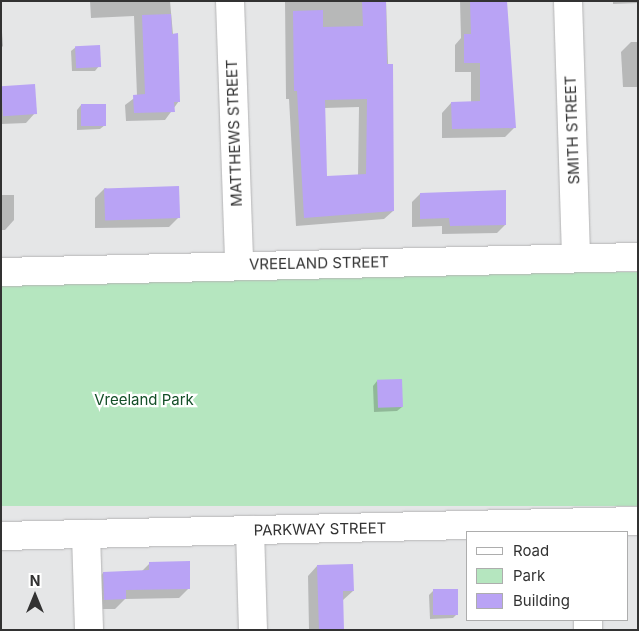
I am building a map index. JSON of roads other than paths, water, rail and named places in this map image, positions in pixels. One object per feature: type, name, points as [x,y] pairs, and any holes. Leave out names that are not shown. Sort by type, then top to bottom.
[{"type":"street","name":"MATTHEWS STREET","points":[[230,1],[239,265]]},
{"type":"street","name":"SMITH STREET","points":[[568,1],[576,258]]},
{"type":"street","name":"VREELAND STREET","points":[[1,272],[638,257]]},
{"type":"street","name":"PARKWAY STREET","points":[[1,536],[250,530],[585,527],[638,521]]},
{"type":"street","points":[[250,530],[253,630]]},
{"type":"street","points":[[86,534],[90,630]]},
{"type":"park label","name":"Vreeland Park","points":[[144,400]]}]
